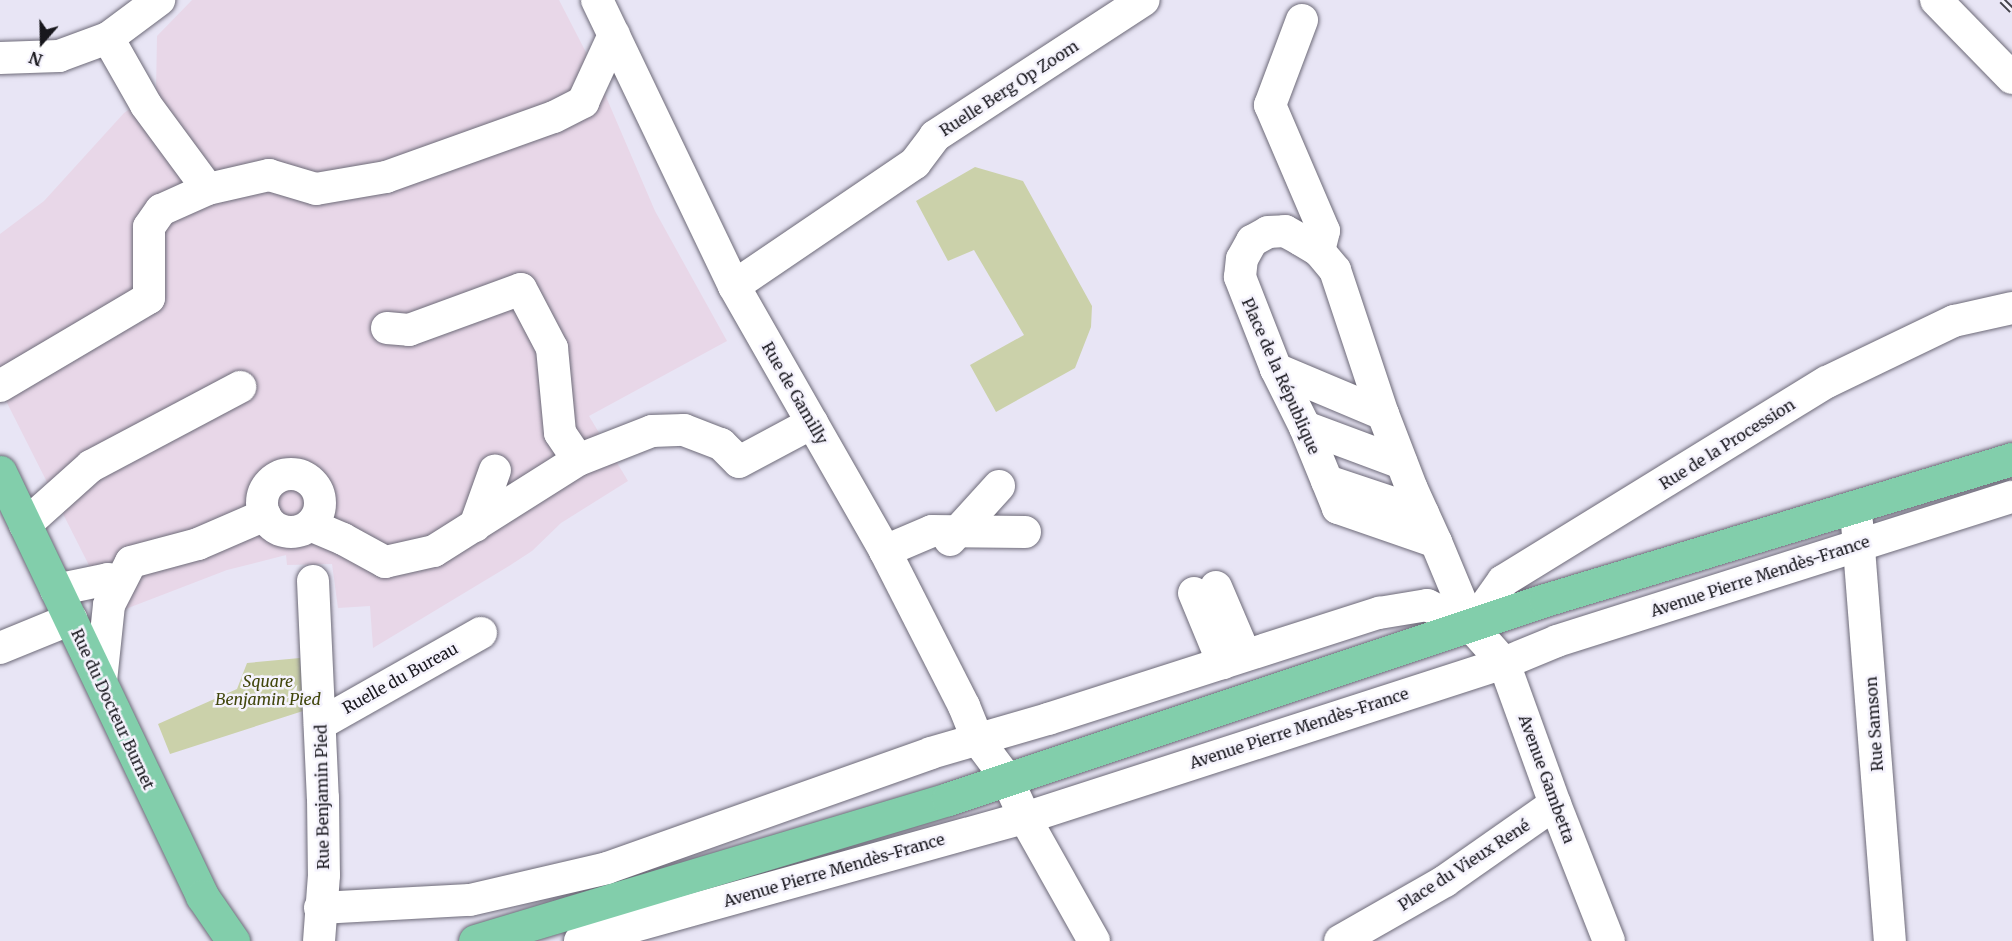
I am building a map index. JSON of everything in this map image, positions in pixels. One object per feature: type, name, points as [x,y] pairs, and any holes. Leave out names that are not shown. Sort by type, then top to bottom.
[{"type":"main road","name":"Avenue Pierre Mendès-France","points":[[475,941],[1007,779],[1545,600],[2012,459]]},
{"type":"main road","name":"Rue du Docteur Burnet","points":[[0,472],[202,896],[233,941]]},
{"type":"street","points":[[0,58],[59,56],[108,38],[159,0]]},
{"type":"street","name":"Rue de Gamilly","points":[[597,0],[734,286],[885,551],[964,706],[977,739],[1007,779],[1025,818],[1094,941]]},
{"type":"street","name":"Ruelle Berg Op Zoom","points":[[734,286],[915,163],[935,136],[1144,0]]},
{"type":"street","points":[[1936,0],[2012,78]]},
{"type":"street","points":[[1302,20],[1270,105],[1324,231],[1319,251]]},
{"type":"street","points":[[0,386],[149,298],[149,227],[161,210],[208,189],[269,175],[316,189],[386,177],[554,117],[583,102],[614,35]]},
{"type":"street","points":[[108,38],[146,105],[208,189]]},
{"type":"street","name":"Place de la République","points":[[1436,542],[1338,508],[1305,427],[1283,383],[1245,295],[1240,277],[1242,259],[1252,242],[1268,232],[1285,231],[1319,251],[1335,270],[1402,463],[1436,542],[1472,626]]},
{"type":"street","points":[[387,328],[410,330],[521,289],[552,348],[560,433],[578,460]]},
{"type":"street","name":"Rue de la Procession","points":[[1472,626],[1503,581],[1827,382],[1954,321],[2012,308]]},
{"type":"street","points":[[1283,383],[1402,463]]},
{"type":"street","points":[[25,525],[91,466],[240,387]]},
{"type":"street","points":[[310,525],[343,539],[385,562],[434,551],[578,460],[652,431],[684,430],[721,444],[739,462],[812,423]]},
{"type":"street","points":[[1305,427],[1402,463]]},
{"type":"street","points":[[1322,469],[1402,463]]},
{"type":"street","points":[[475,526],[495,470]]},
{"type":"street","points":[[283,476],[302,477],[316,489],[319,499],[316,518],[310,525],[293,532],[285,531],[269,522],[265,514],[263,495],[267,487],[283,476]]},
{"type":"street","points":[[885,551],[938,551],[960,531],[999,486]]},
{"type":"street","name":"Avenue Pierre Mendès-France","points":[[580,941],[1025,818],[1504,663],[1557,641],[2012,497]]},
{"type":"street","name":"Rue Samson","points":[[1855,507],[1860,544],[1890,941]]},
{"type":"street","points":[[101,681],[109,605],[131,562],[198,544],[265,514]]},
{"type":"street","points":[[960,531],[1025,532]]},
{"type":"street","points":[[56,590],[108,579],[118,584]]},
{"type":"street","name":"Rue Benjamin Pied","points":[[314,581],[324,875],[319,941]]},
{"type":"street","points":[[1205,590],[1234,659]]},
{"type":"street","points":[[320,908],[470,900],[607,868],[931,753],[1379,613],[1427,606],[1472,626]]},
{"type":"street","points":[[0,648],[70,619]]},
{"type":"street","name":"Avenue Gambetta","points":[[1472,626],[1504,663],[1555,804],[1609,941]]},
{"type":"street","name":"Ruelle du Bureau","points":[[320,724],[481,633]]},
{"type":"street","name":"Place du Vieux René","points":[[1340,941],[1445,881],[1555,804]]},
{"type":"shaded area","points":[[192,0],[559,0],[592,64],[655,211],[727,341],[589,416],[628,481],[561,523],[532,551],[373,648],[370,606],[338,608],[332,564],[287,565],[286,555],[227,570],[123,610],[109,605],[0,389],[0,234],[44,201],[124,113],[156,91],[157,36]]},
{"type":"green space","points":[[975,167],[1023,181],[1092,306],[1091,327],[1075,368],[996,412],[970,365],[1024,335],[974,250],[948,261],[916,201]]},
{"type":"green space","name":"Square Benjamin Pied","points":[[300,658],[303,711],[170,754],[158,724],[237,689],[247,663]]},
{"type":"railway","points":[[2002,0],[2012,10]]}]
